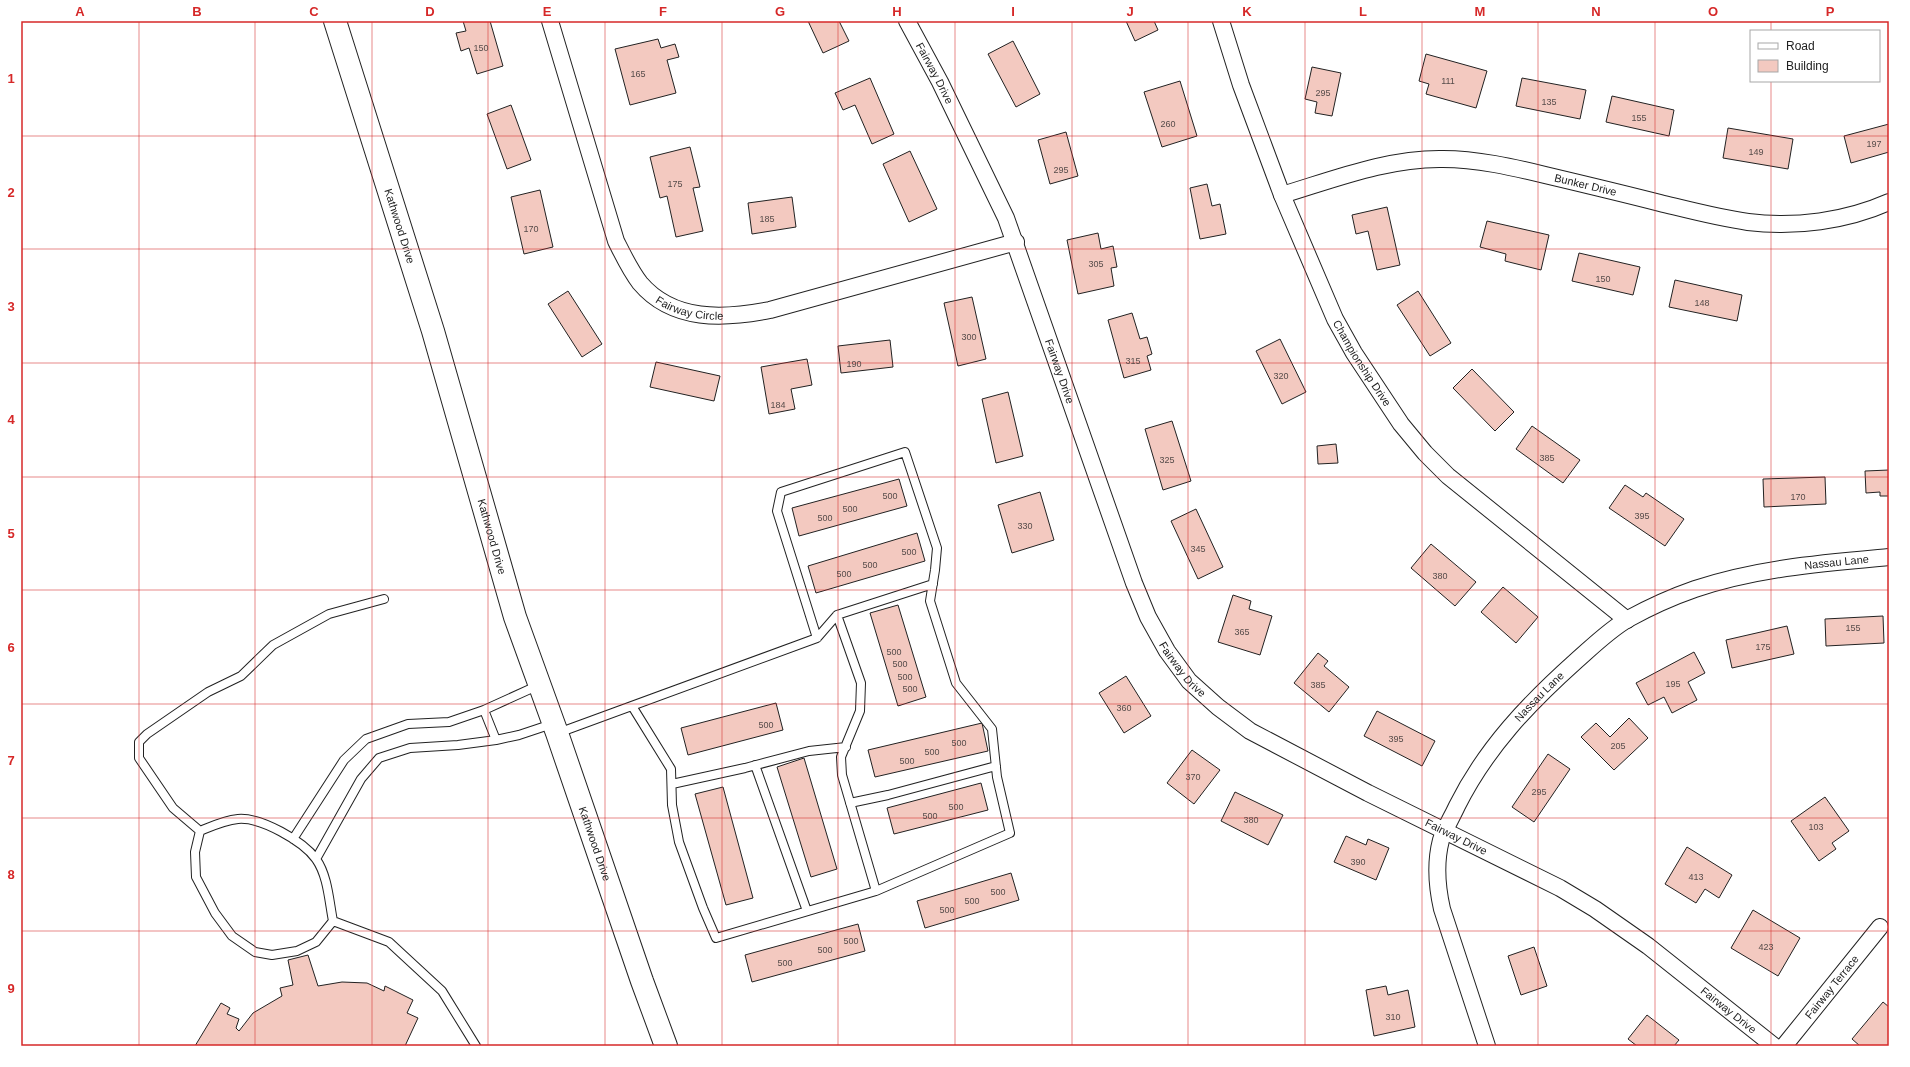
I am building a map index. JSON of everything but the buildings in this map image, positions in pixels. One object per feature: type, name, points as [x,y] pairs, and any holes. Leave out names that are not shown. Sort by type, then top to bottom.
[{"type":"street","name":"Kathwood Drive","points":[[335,21],[433,332],[514,617],[556,728],[642,981],[666,1046]]},
{"type":"street","name":"Fairway Circle","points":[[550,21],[616,241],[628,265],[640,283],[661,302],[682,311],[702,316],[724,317],[745,315],[770,310],[1016,242]]},
{"type":"street","name":"Fairway Drive","points":[[907,21],[940,82],[993,189],[1016,242],[1134,583],[1148,617],[1167,651],[1189,681],[1218,707],[1250,731],[1560,888],[1595,909],[1648,946],[1774,1046]]},
{"type":"street","name":"Championship Drive","points":[[1221,21],[1241,85],[1282,195],[1335,319],[1354,353],[1397,418],[1425,453],[1448,476],[1627,620]]},
{"type":"street","name":"Bunker Drive","points":[[1282,195],[1372,168],[1412,160],[1444,158],[1517,169],[1714,216],[1750,222],[1815,222],[1841,218],[1873,209],[1889,202]]},
{"type":"street","name":"Nassau Lane","points":[[1486,1046],[1470,999],[1439,895],[1438,857],[1445,830],[1482,762],[1505,732],[1527,707],[1591,647],[1627,620],[1694,590],[1738,577],[1773,569],[1810,564],[1889,557]]},
{"type":"street","name":"Fairway Terrace","points":[[1784,1046],[1880,927]]},
{"type":"lane","points":[[632,706],[671,769],[672,805],[679,842],[703,908],[716,938],[876,890],[1010,833],[997,777],[992,728],[956,683],[930,601],[937,548],[905,452],[781,492],[777,511],[817,638]]},
{"type":"lane","points":[[316,859],[361,779],[379,758],[410,748],[458,746],[556,728],[632,706],[817,638],[837,615],[933,584]]},
{"type":"lane","points":[[200,831],[173,808],[139,758],[139,742],[147,734],[208,692],[241,676],[273,645],[329,614],[384,599]]},
{"type":"lane","points":[[837,615],[861,683],[860,711],[841,757],[842,775],[876,890]]},
{"type":"lane","points":[[293,839],[344,760],[366,739],[408,724],[450,722],[484,710],[540,685]]},
{"type":"lane","points":[[484,710],[496,740]]},
{"type":"lane","points":[[672,784],[809,751],[846,747]]},
{"type":"lane","points":[[755,765],[807,911]]},
{"type":"lane","points":[[850,803],[888,795],[996,766]]},
{"type":"lane","points":[[239,819],[267,824],[293,839],[316,859],[326,884],[333,921],[316,942],[297,951],[272,955],[254,952],[232,936],[215,913],[196,877],[195,852],[200,831],[220,823],[239,819]]},
{"type":"lane","points":[[333,921],[389,942],[442,991],[476,1046]]}]
